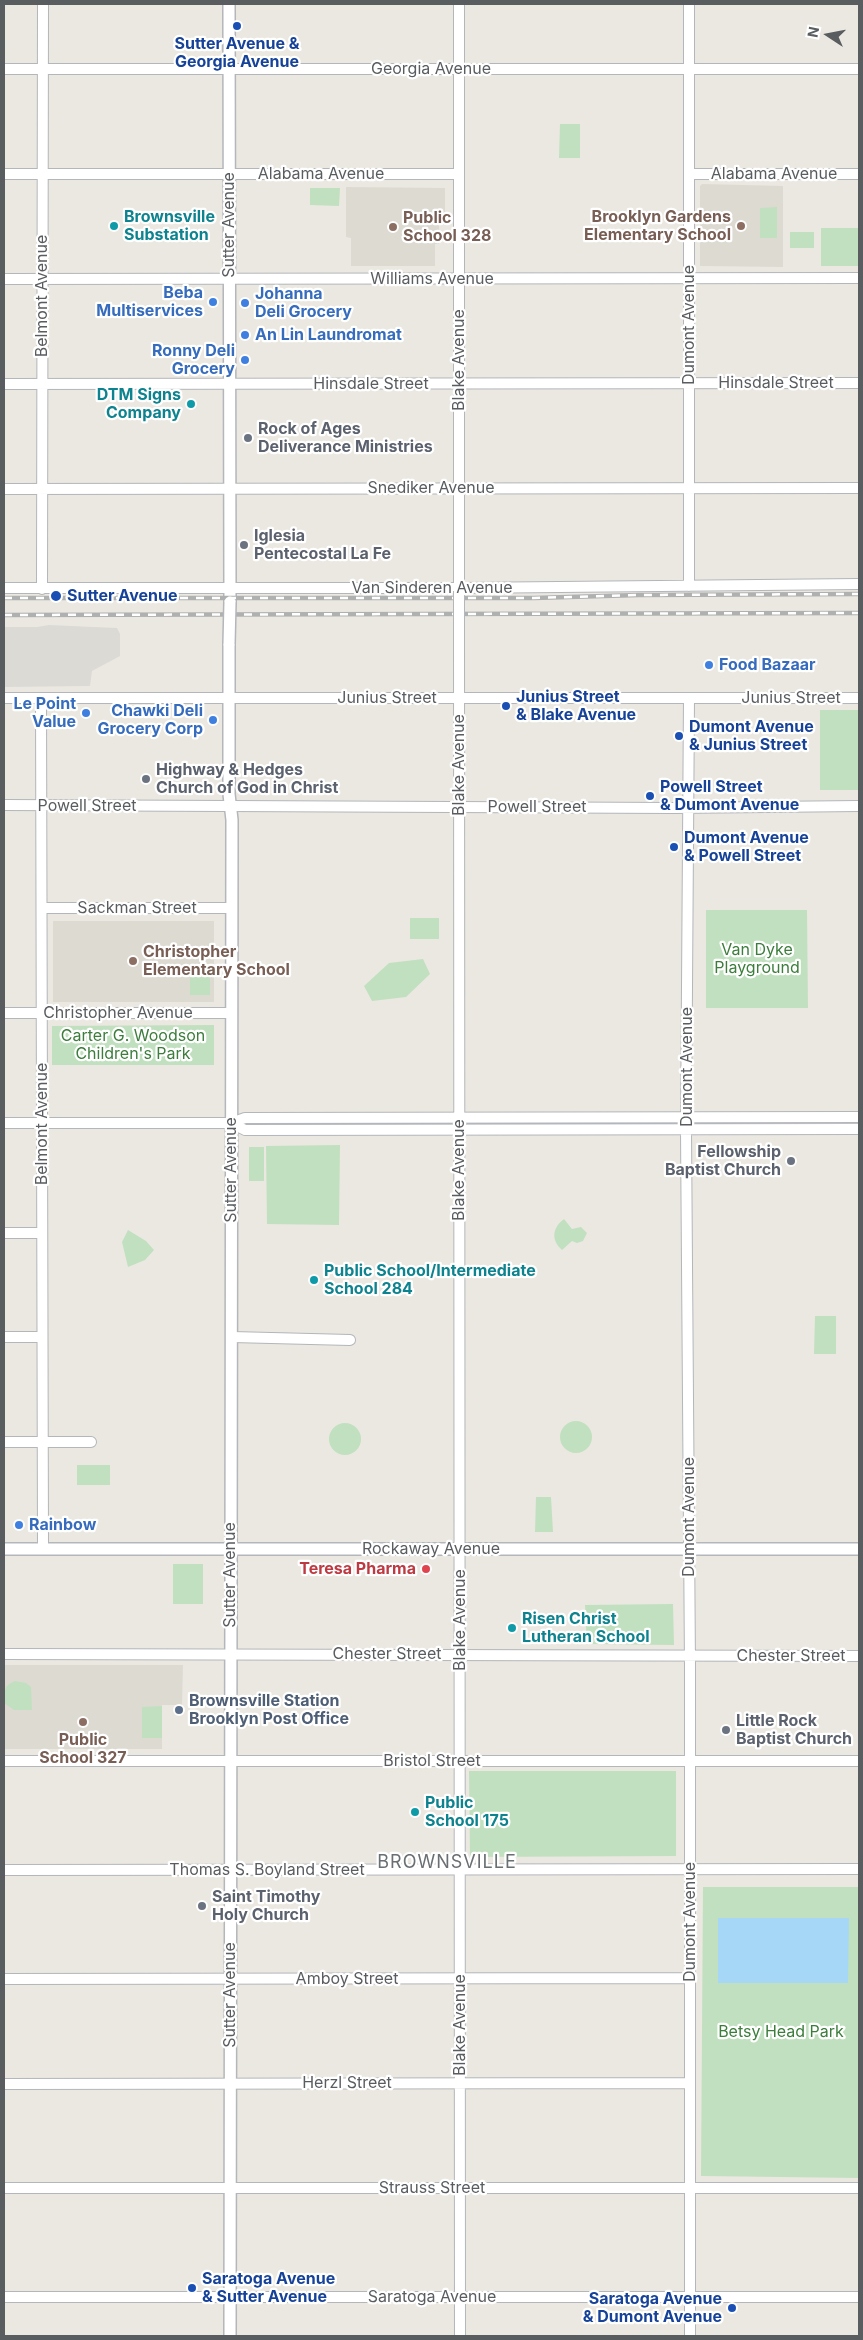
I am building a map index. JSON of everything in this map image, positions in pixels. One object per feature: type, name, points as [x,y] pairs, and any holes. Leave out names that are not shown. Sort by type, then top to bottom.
[{"type":"street","name":"Belmont Avenue","points":[[42,588],[43,4]]},
{"type":"street","name":"Sutter Avenue","points":[[229,4],[229,698],[232,908],[230,2336]]},
{"type":"street","name":"Blake Avenue","points":[[459,4],[460,2336]]},
{"type":"street","name":"Dumont Avenue","points":[[689,4],[689,586]]},
{"type":"street","name":"Georgia Avenue","points":[[4,69],[859,69]]},
{"type":"street","name":"Alabama Avenue","points":[[4,174],[459,174]]},
{"type":"street","name":"Alabama Avenue","points":[[689,174],[859,174]]},
{"type":"street","name":"Williams Avenue","points":[[4,279],[859,278]]},
{"type":"street","name":"Hinsdale Street","points":[[4,384],[859,383]]},
{"type":"street","name":"Snediker Avenue","points":[[4,489],[859,488]]},
{"type":"street","name":"Van Sinderen Avenue","points":[[4,588],[459,590],[859,584]]},
{"type":"street","name":"Junius Street","points":[[4,698],[859,698]]},
{"type":"street","name":"Belmont Avenue","points":[[41,698],[42,1549]]},
{"type":"street","name":"Dumont Avenue","points":[[689,698],[686,1130],[690,1656],[690,2336]]},
{"type":"street","name":"Powell Street","points":[[4,805],[688,808],[859,806]]},
{"type":"street","name":"Sackman Street","points":[[42,908],[232,908]]},
{"type":"street","name":"Christopher Avenue","points":[[4,1013],[231,1013]]},
{"type":"street","points":[[231,1124],[245,1118],[859,1117]]},
{"type":"street","points":[[4,1123],[231,1124],[245,1130],[859,1129]]},
{"type":"street","points":[[4,1233],[42,1233]]},
{"type":"street","points":[[4,1338],[42,1337]]},
{"type":"street","points":[[232,1337],[350,1340]]},
{"type":"street","points":[[4,1442],[91,1442]]},
{"type":"street","name":"Rockaway Avenue","points":[[4,1549],[859,1549]]},
{"type":"street","name":"Chester Street","points":[[4,1654],[859,1656]]},
{"type":"street","name":"Bristol Street","points":[[4,1761],[859,1761]]},
{"type":"street","name":"Thomas S. Boyland Street","points":[[4,1870],[859,1869]]},
{"type":"street","name":"Amboy Street","points":[[4,1979],[690,1978]]},
{"type":"street","name":"Herzl Street","points":[[4,2084],[690,2083]]},
{"type":"street","name":"Strauss Street","points":[[4,2188],[859,2188]]},
{"type":"street","name":"Saratoga Avenue","points":[[4,2297],[859,2296]]},
{"type":"shaded area","name":"Brooklyn Gardens Elementary School","points":[[702,184],[783,186],[783,267],[700,266],[700,186]]},
{"type":"shaded area","name":"Public School 328","points":[[346,187],[445,188],[445,216],[439,216],[439,244],[435,244],[435,266],[351,266],[351,238],[346,237]]},
{"type":"shaded area","points":[[49,625],[117,628],[120,634],[120,656],[92,671],[90,686],[4,687],[4,627]]},
{"type":"shaded area","name":"Christopher Elementary School","points":[[53,921],[214,921],[214,1002],[53,1002]]},
{"type":"shaded area","name":"Public School 327","points":[[4,1665],[183,1665],[182,1705],[162,1705],[162,1749],[4,1749]]},
{"type":"green space","points":[[560,124],[580,124],[580,158],[559,158]]},
{"type":"green space","points":[[310,188],[340,188],[339,206],[310,205]]},
{"type":"green space","points":[[777,207],[777,238],[760,238],[760,208]]},
{"type":"green space","points":[[821,228],[859,228],[859,266],[821,266]]},
{"type":"green space","points":[[790,232],[814,232],[814,248],[790,248]]},
{"type":"green space","points":[[820,710],[859,710],[859,790],[820,790]]},
{"type":"green space","name":"Van Dyke Playground","points":[[706,910],[807,910],[808,1008],[706,1008]]},
{"type":"green space","points":[[410,918],[439,918],[439,939],[410,939]]},
{"type":"green space","points":[[423,959],[430,974],[406,997],[372,1001],[364,986],[389,963]]},
{"type":"green space","points":[[195,974],[210,974],[210,995],[190,995],[190,978]]},
{"type":"green space","name":"Carter G. Woodson Children's Park","points":[[214,1025],[214,1065],[52,1065],[52,1026]]},
{"type":"green space","points":[[340,1145],[339,1225],[267,1224],[266,1146]]},
{"type":"green space","points":[[249,1147],[264,1147],[264,1181],[249,1181]]},
{"type":"green space","points":[[564,1219],[572,1229],[581,1227],[587,1233],[583,1241],[577,1243],[572,1241],[562,1250],[556,1242],[554,1234],[557,1226]]},
{"type":"green space","points":[[128,1230],[146,1241],[154,1250],[145,1260],[128,1267],[122,1242]]},
{"type":"green space","points":[[815,1316],[836,1316],[836,1354],[814,1354]]},
{"type":"green space","points":[[576,1421],[582,1422],[587,1426],[591,1431],[591,1443],[587,1448],[582,1452],[576,1453],[570,1452],[565,1448],[561,1443],[560,1437],[561,1431],[565,1426],[570,1422]]},
{"type":"green space","points":[[345,1423],[357,1427],[361,1439],[357,1451],[345,1455],[333,1451],[329,1439],[333,1427]]},
{"type":"green space","points":[[77,1465],[110,1465],[110,1485],[77,1485]]},
{"type":"green space","points":[[536,1497],[551,1497],[553,1532],[535,1532]]},
{"type":"green space","points":[[173,1564],[203,1564],[203,1604],[173,1604]]},
{"type":"green space","points":[[673,1604],[674,1645],[587,1644],[585,1605]]},
{"type":"green space","points":[[15,1681],[26,1683],[31,1687],[32,1710],[14,1710],[4,1703],[5,1689]]},
{"type":"green space","points":[[162,1706],[162,1738],[142,1738],[142,1707]]},
{"type":"green space","points":[[469,1771],[676,1771],[676,1856],[470,1857]]},
{"type":"green space","name":"Betsy Head Park","points":[[703,1887],[859,1887],[859,2178],[701,2176]]},
{"type":"water","points":[[718,1918],[849,1918],[848,1983],[718,1983]]},
{"type":"railway","points":[[4,598],[534,598],[639,595],[859,594]]},
{"type":"railway","points":[[4,615],[859,613]]},
{"type":"place","name":"Sutter Avenue & Georgia Avenue","points":[[237,26]]},
{"type":"place","name":"Brownsville Substation","points":[[114,226]]},
{"type":"place","name":"Brooklyn Gardens Elementary School","points":[[741,226]]},
{"type":"place","name":"Public School 328","points":[[393,227]]},
{"type":"place","name":"Beba Multiservices","points":[[213,302]]},
{"type":"place","name":"Johanna Deli Grocery","points":[[245,303]]},
{"type":"place","name":"An Lin Laundromat","points":[[245,335]]},
{"type":"place","name":"Ronny Deli Grocery","points":[[245,360]]},
{"type":"place","name":"DTM Signs Company","points":[[191,404]]},
{"type":"place","name":"Rock of Ages Deliverance Ministries","points":[[248,438]]},
{"type":"place","name":"Iglesia Pentecostal La Fe","points":[[244,545]]},
{"type":"place","name":"Sutter Avenue","points":[[56,596]]},
{"type":"place","name":"Food Bazaar","points":[[709,665]]},
{"type":"place","name":"Junius Street & Blake Avenue","points":[[506,706]]},
{"type":"place","name":"Le Point Value","points":[[86,713]]},
{"type":"place","name":"Chawki Deli Grocery Corp","points":[[213,720]]},
{"type":"place","name":"Dumont Avenue & Junius Street","points":[[679,736]]},
{"type":"place","name":"Highway & Hedges Church of God in Christ","points":[[146,779]]},
{"type":"place","name":"Powell Street & Dumont Avenue","points":[[650,796]]},
{"type":"place","name":"Dumont Avenue & Powell Street","points":[[674,847]]},
{"type":"place","name":"Christopher Elementary School","points":[[133,961]]},
{"type":"place","name":"Fellowship Baptist Church","points":[[791,1161]]},
{"type":"place","name":"Public School/Intermediate School 284","points":[[314,1280]]},
{"type":"place","name":"Rainbow","points":[[19,1525]]},
{"type":"place","name":"Teresa Pharma","points":[[426,1569]]},
{"type":"place","name":"Risen Christ Lutheran School","points":[[512,1628]]},
{"type":"place","name":"Brownsville Station Brooklyn Post Office","points":[[179,1710]]},
{"type":"place","name":"Public School 327","points":[[83,1722]]},
{"type":"place","name":"Little Rock Baptist Church","points":[[726,1730]]},
{"type":"place","name":"Public School 175","points":[[415,1812]]},
{"type":"place","name":"Saint Timothy Holy Church","points":[[202,1906]]},
{"type":"place","name":"Saratoga Avenue & Sutter Avenue","points":[[192,2288]]},
{"type":"place","name":"Saratoga Avenue & Dumont Avenue","points":[[732,2308]]},
{"type":"district","name":"BROWNSVILLE","points":[[447,1863]]}]
